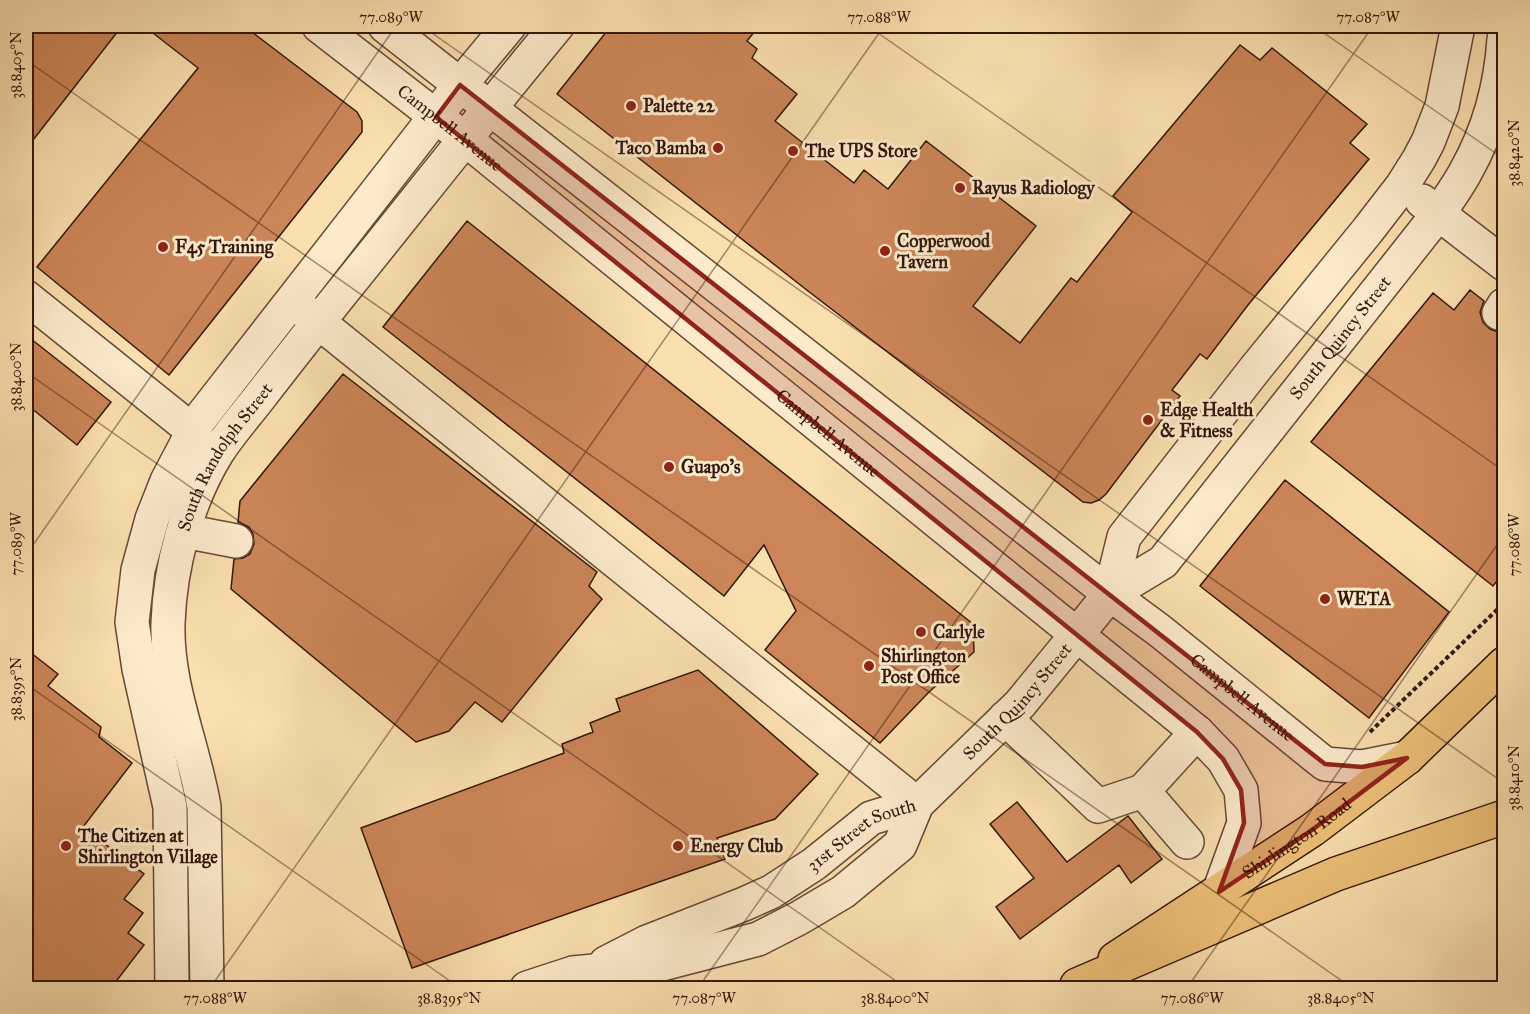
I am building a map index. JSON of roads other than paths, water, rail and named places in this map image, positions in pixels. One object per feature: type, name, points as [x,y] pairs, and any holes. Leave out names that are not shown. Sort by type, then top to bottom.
[{"type":"main road","name":"Shirlington Road","points":[[1073,987],[1312,830],[1407,758],[1504,664]]},
{"type":"main road","points":[[1073,987],[1336,874],[1504,817]]},
{"type":"street","name":"Campbell Avenue","points":[[319,26],[465,139],[1197,732],[1223,759],[1241,790],[1244,823],[1219,892]]},
{"type":"street","name":"Campbell Avenue","points":[[385,26],[1160,631],[1325,764],[1362,767],[1407,758]]},
{"type":"street","name":"South Randolph Street","points":[[172,988],[170,807],[139,669],[132,622],[138,570],[152,519],[167,481],[193,431],[224,387],[460,85],[509,26]]},
{"type":"street","name":"South Randolph Street","points":[[207,988],[204,807],[199,778],[180,714],[169,656],[168,623],[174,574],[184,531],[198,491],[217,453],[318,321],[557,26]]},
{"type":"street","name":"South Quincy Street","points":[[1110,594],[1124,537],[1402,186],[1436,124],[1447,89],[1458,26]]},
{"type":"street","name":"South Quincy Street","points":[[917,804],[1020,704],[1110,594],[1163,562],[1438,214],[1466,172],[1491,113],[1501,73],[1504,39]]},
{"type":"street","points":[[1402,186],[1504,264]]},
{"type":"street","points":[[26,297],[193,431]]},
{"type":"street","points":[[292,300],[917,804]]},
{"type":"street","points":[[184,531],[236,541]]},
{"type":"street","points":[[1005,718],[1098,806],[1143,791],[1197,732]]},
{"type":"street","points":[[1143,791],[1187,842]]},
{"type":"street","name":"31st Street South","points":[[526,988],[573,973],[595,979],[758,939],[789,924],[843,892],[900,845],[917,804]]},
{"type":"place","name":"Palette 22","points":[[631,106]]},
{"type":"place","name":"Taco Bamba","points":[[718,148]]},
{"type":"place","name":"The UPS Store","points":[[793,151]]},
{"type":"place","name":"Rayus Radiology","points":[[960,188]]},
{"type":"place","name":"F45 Training","points":[[163,247]]},
{"type":"place","name":"Copperwood Tavern","points":[[885,251]]},
{"type":"place","name":"Edge Health & Fitness","points":[[1148,420]]},
{"type":"place","name":"Guapo's","points":[[669,467]]},
{"type":"place","name":"WETA","points":[[1325,599]]},
{"type":"place","name":"Carlyle","points":[[921,632]]},
{"type":"place","name":"Shirlington Post Office","points":[[869,666]]},
{"type":"place","name":"The Citizen at Shirlington Village","points":[[66,846]]},
{"type":"place","name":"Energy Club","points":[[678,846]]}]
